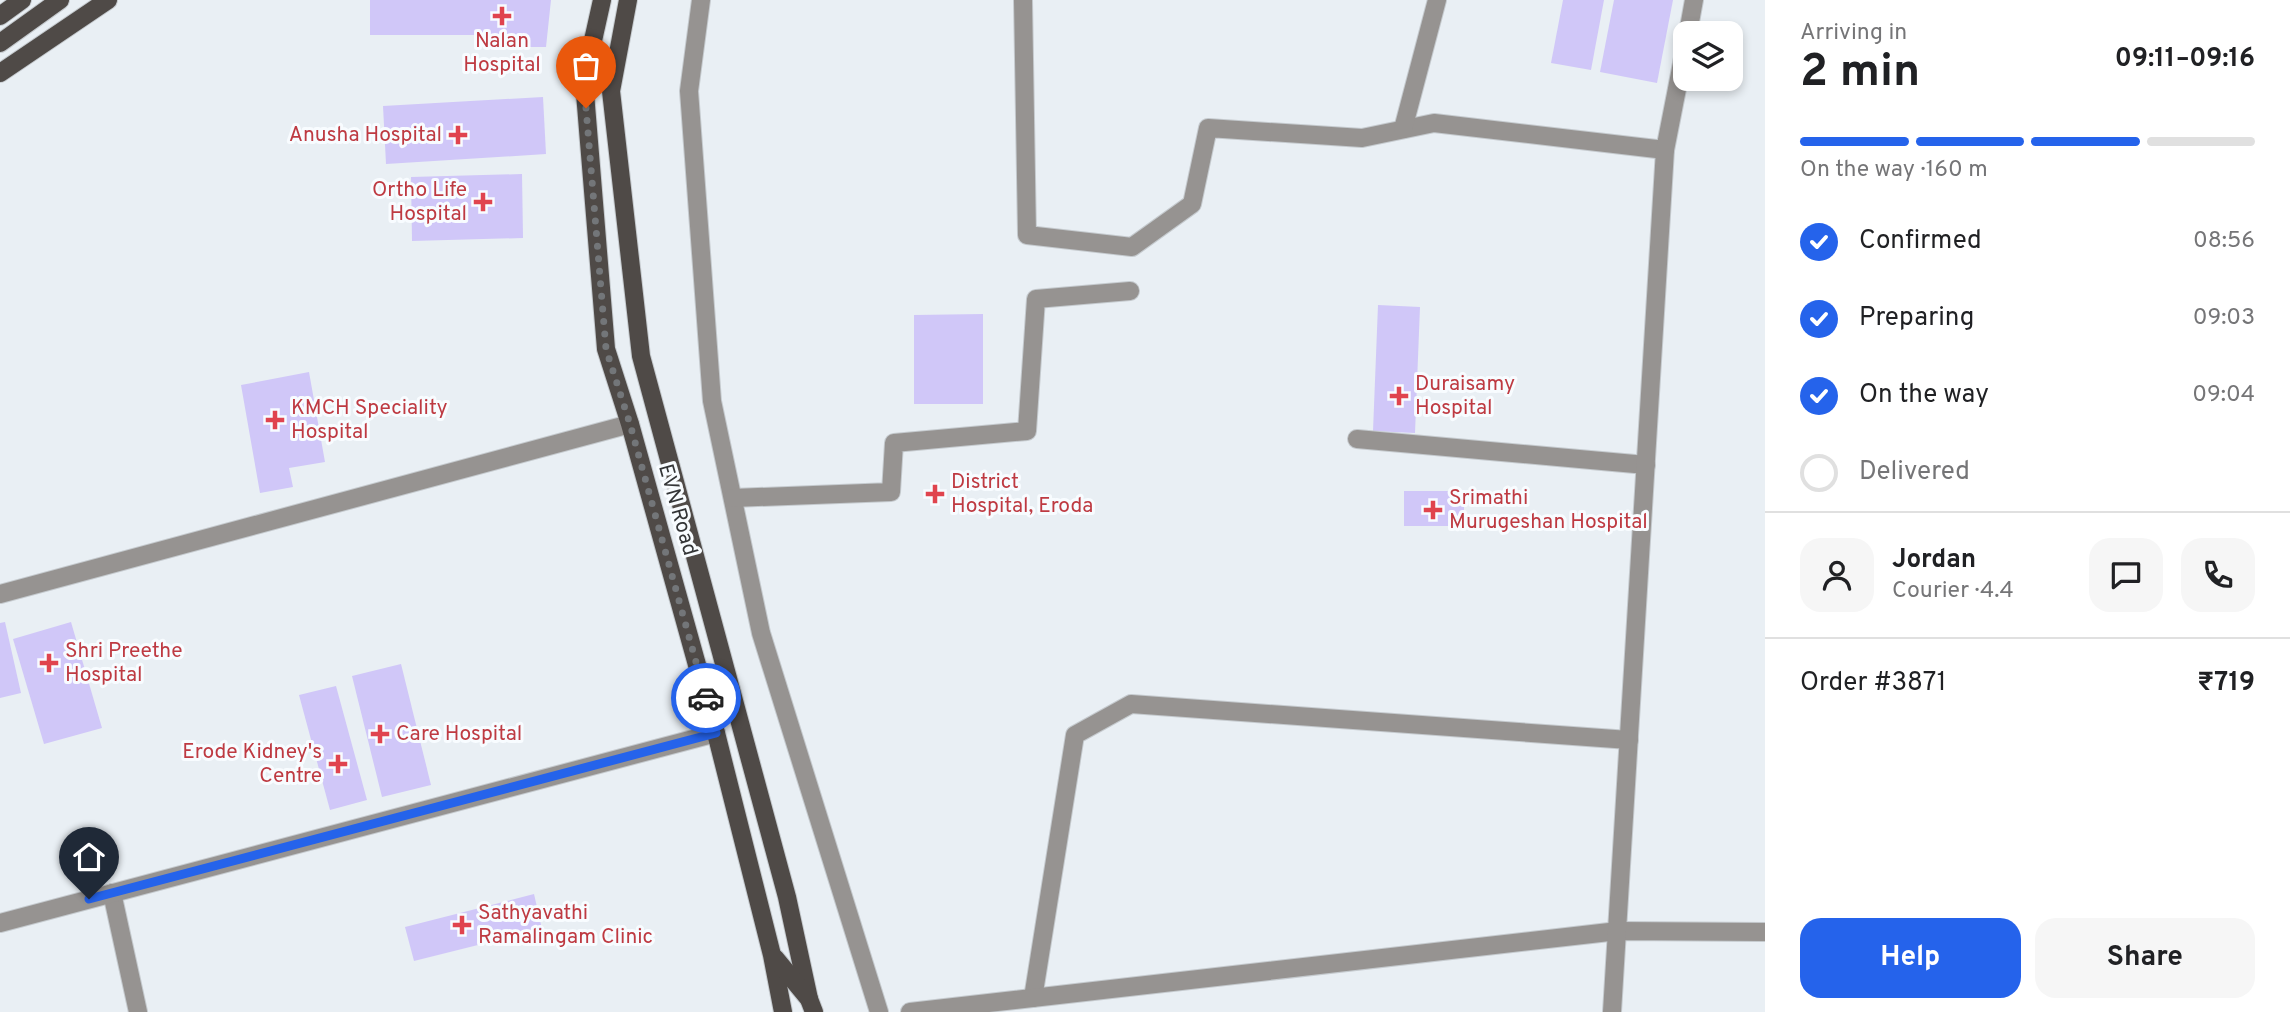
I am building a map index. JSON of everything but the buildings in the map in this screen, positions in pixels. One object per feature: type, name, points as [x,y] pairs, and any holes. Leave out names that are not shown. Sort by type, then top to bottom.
[{"type":"main road","points":[[0,16],[22,0]]},
{"type":"main road","points":[[0,43],[60,0]]},
{"type":"main road","points":[[0,73],[108,0]]},
{"type":"main road","name":"EVN Road","points":[[602,0],[584,81],[606,349],[630,424],[716,733],[772,955],[811,1005]]},
{"type":"main road","points":[[628,0],[611,90],[641,356],[787,897],[811,1005]]},
{"type":"main road","points":[[772,955],[783,1012]]},
{"type":"street","points":[[701,0],[689,91],[712,401],[761,633],[879,1012]]},
{"type":"street","points":[[1023,0],[1027,235],[1132,247],[1192,204],[1208,128],[1362,138],[1434,123],[1665,150]]},
{"type":"street","points":[[1403,129],[1437,0]]},
{"type":"street","points":[[1691,21],[1695,0]]},
{"type":"street","points":[[1612,1012],[1665,150],[1677,91]]},
{"type":"street","points":[[733,498],[891,492],[894,443],[1027,431],[1036,299],[1130,291]]},
{"type":"street","points":[[0,594],[630,424]]},
{"type":"street","points":[[1357,439],[1646,465]]},
{"type":"street","points":[[1033,998],[1075,734],[1131,704],[1629,740]]},
{"type":"street","points":[[0,923],[716,733]]},
{"type":"street","points":[[112,893],[138,1012]]},
{"type":"street","points":[[910,1012],[1618,931],[1765,932]]},
{"type":"way so far","points":[[586,108],[606,349],[630,424],[706,698]]},
{"type":"place","name":"Nalan Hospital","points":[[502,16]]},
{"type":"place","name":"Anusha Hospital","points":[[458,135]]},
{"type":"place","name":"Ortho Life Hospital","points":[[483,202]]},
{"type":"place","name":"Duraisamy Hospital","points":[[1399,396]]},
{"type":"place","name":"KMCH Speciality Hospital","points":[[275,420]]},
{"type":"place","name":"District Hospital, Eroda","points":[[935,494]]},
{"type":"place","name":"Srimathi Murugeshan Hospital","points":[[1433,510]]},
{"type":"place","name":"Shri Preethe Hospital","points":[[49,663]]},
{"type":"place","name":"Care Hospital","points":[[380,734]]},
{"type":"place","name":"Erode Kidney's Centre","points":[[338,764]]},
{"type":"place","name":"Sathyavathi Ramalingam Clinic","points":[[462,925]]},
{"type":"route","points":[[89,899],[716,733],[706,698]]}]
